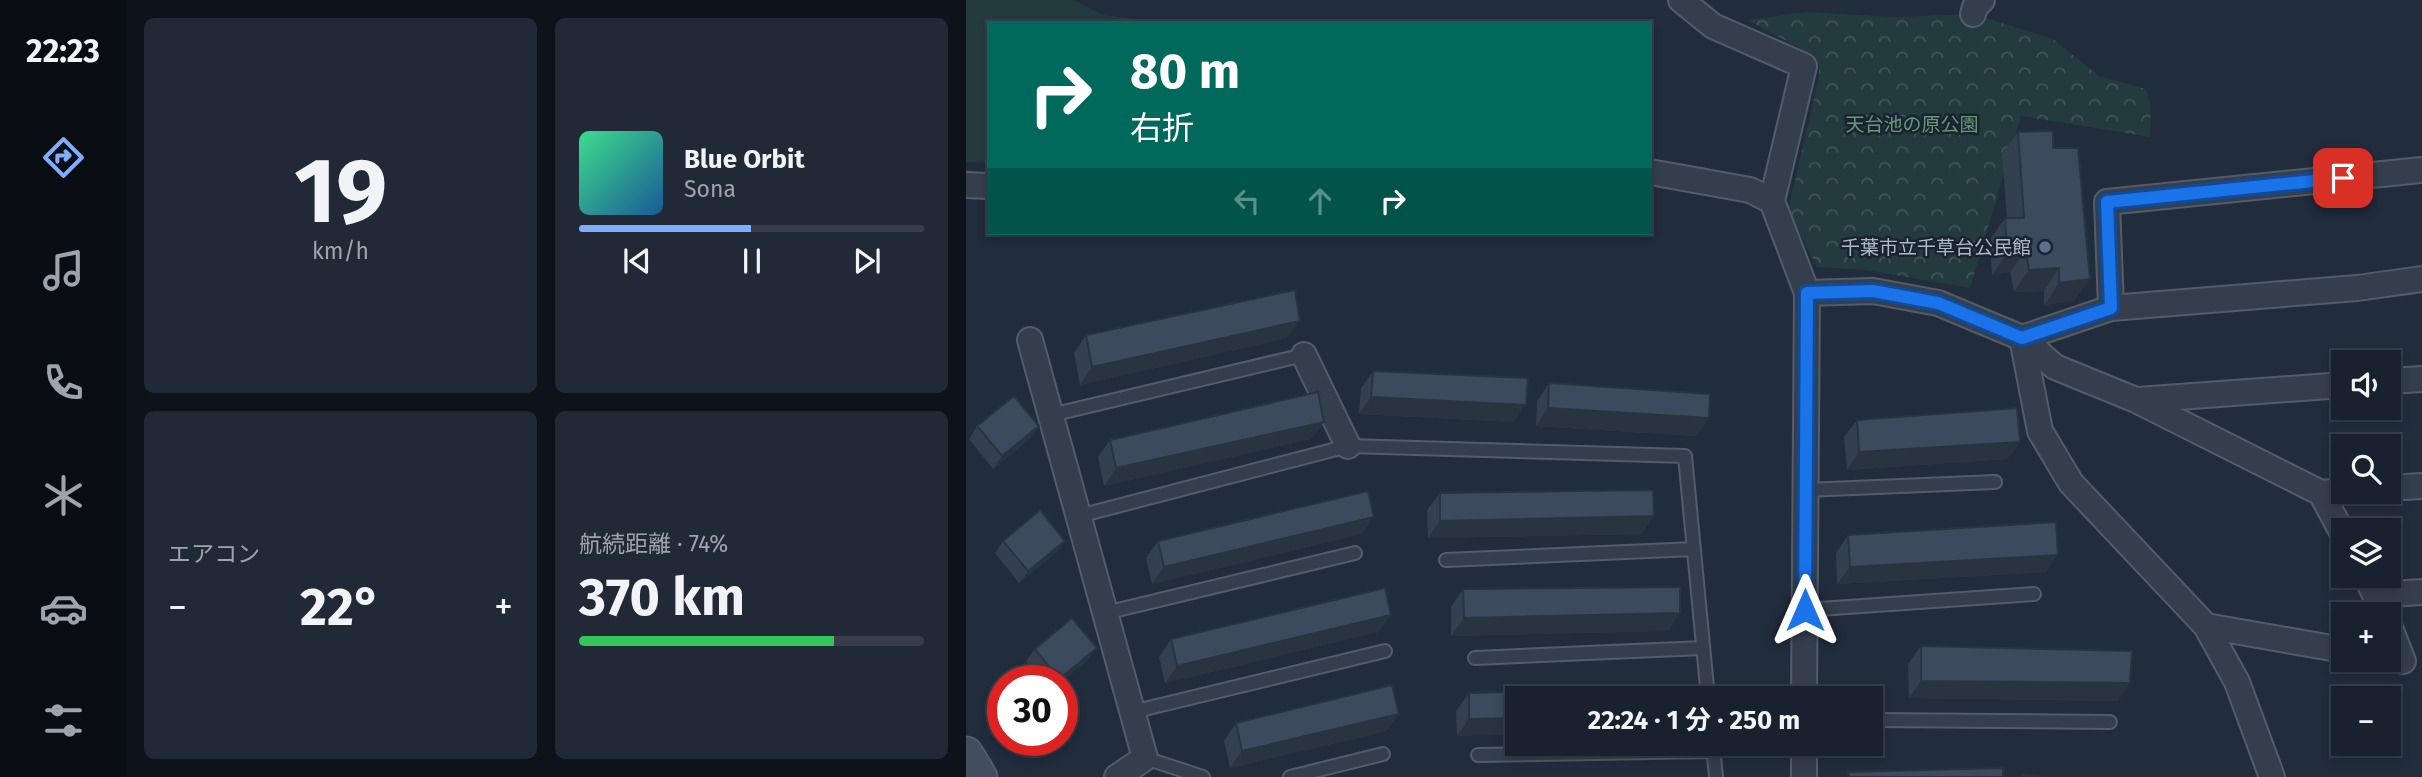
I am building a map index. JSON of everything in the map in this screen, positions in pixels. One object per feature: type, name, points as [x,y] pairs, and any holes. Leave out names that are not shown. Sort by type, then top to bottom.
[{"type":"street","points":[[1681,0],[1713,26],[1804,66],[1772,201],[1807,293],[1804,686]]},
{"type":"street","points":[[2111,308],[2107,202],[2422,170]]},
{"type":"street","points":[[1652,172],[1750,190],[1772,201]]},
{"type":"street","points":[[966,185],[987,186]]},
{"type":"street","points":[[2022,338],[2111,308],[2357,288],[2422,279]]},
{"type":"street","points":[[1807,293],[1873,291],[1938,303],[2022,338],[2054,367],[2136,400],[2331,492]]},
{"type":"street","points":[[2022,338],[2040,430],[2071,483],[2206,626],[2237,682],[2272,777]]},
{"type":"street","points":[[1030,340],[1145,758],[1117,777]]},
{"type":"street","points":[[1304,355],[1348,446]]},
{"type":"street","points":[[2401,381],[2422,379]]},
{"type":"street","points":[[2136,400],[2331,386]]},
{"type":"street","points":[[2401,487],[2422,486]]},
{"type":"street","points":[[2375,595],[2422,592]]},
{"type":"street","points":[[2206,626],[2331,648]]},
{"type":"street","points":[[966,754],[980,777]]},
{"type":"street","points":[[1804,756],[1804,777]]},
{"type":"lane","points":[[1051,415],[1304,355]]},
{"type":"lane","points":[[1079,516],[1348,446],[1685,456],[1707,686]]},
{"type":"lane","points":[[1806,490],[1996,482]]},
{"type":"lane","points":[[1446,560],[1694,549]]},
{"type":"lane","points":[[1105,613],[1355,553]]},
{"type":"lane","points":[[1805,610],[2034,594]]},
{"type":"lane","points":[[1475,657],[1703,648]]},
{"type":"lane","points":[[1132,712],[1385,651]]},
{"type":"lane","points":[[1883,720],[2110,722]]},
{"type":"lane","points":[[1290,777],[1383,754]]},
{"type":"lane","points":[[1478,755],[1505,754]]},
{"type":"lane","points":[[1714,756],[1716,777]]},
{"type":"lane","points":[[1145,758],[1203,777]]},
{"type":"green space","points":[[966,0],[1073,0],[1103,15],[1155,21],[987,21],[987,163],[966,162]]},
{"type":"green space","name":"天台池の原公園","points":[[1806,12],[1896,17],[1973,14],[2053,39],[2099,76],[2146,89],[2151,108],[2150,137],[2021,116],[1970,288],[1866,270],[1817,267],[1788,211],[1819,77],[1819,66],[1813,56],[1748,20]]},
{"type":"building","points":[[2053,131],[2053,148],[2078,148],[2090,279],[2059,283],[2059,268],[2029,270],[2026,250],[2007,253],[2005,218],[2024,218],[2018,132]]},
{"type":"building","points":[[1295,290],[1300,321],[1092,367],[1086,335]]},
{"type":"building","points":[[1373,371],[1528,378],[1526,405],[1371,397]]},
{"type":"building","points":[[1549,383],[1710,394],[1709,418],[1548,408]]},
{"type":"building","points":[[1318,392],[1324,422],[1116,468],[1110,440]]},
{"type":"building","points":[[1014,396],[1039,426],[1002,456],[977,426]]},
{"type":"building","points":[[2017,408],[2020,442],[1859,452],[1857,420]]},
{"type":"building","points":[[1653,490],[1654,516],[1440,521],[1440,493]]},
{"type":"building","points":[[1368,491],[1374,517],[1164,567],[1158,541]]},
{"type":"building","points":[[1040,510],[1065,541],[1028,571],[1003,541]]},
{"type":"building","points":[[2056,522],[2058,555],[1850,567],[1848,535]]},
{"type":"building","points":[[1680,587],[1680,613],[1464,618],[1463,589]]},
{"type":"building","points":[[1385,588],[1391,615],[1177,666],[1171,639]]},
{"type":"building","points":[[1072,618],[1097,648],[1076,665],[1048,665],[1035,649]]},
{"type":"building","points":[[1921,646],[2132,651],[2130,683],[1921,681]]},
{"type":"building","points":[[1392,685],[1399,714],[1242,751],[1236,723]]},
{"type":"building","points":[[1505,692],[1505,718],[1469,719],[1469,693]]},
{"type":"building","points":[[2003,768],[2003,777],[1849,777],[1848,772]]},
{"type":"place","name":"千葉市立千草台公民館","points":[[2045,247]]},
{"type":"route","points":[[1805,610],[1807,293],[1873,291],[1938,303],[2022,338],[2111,308],[2107,202],[2343,178]]}]
